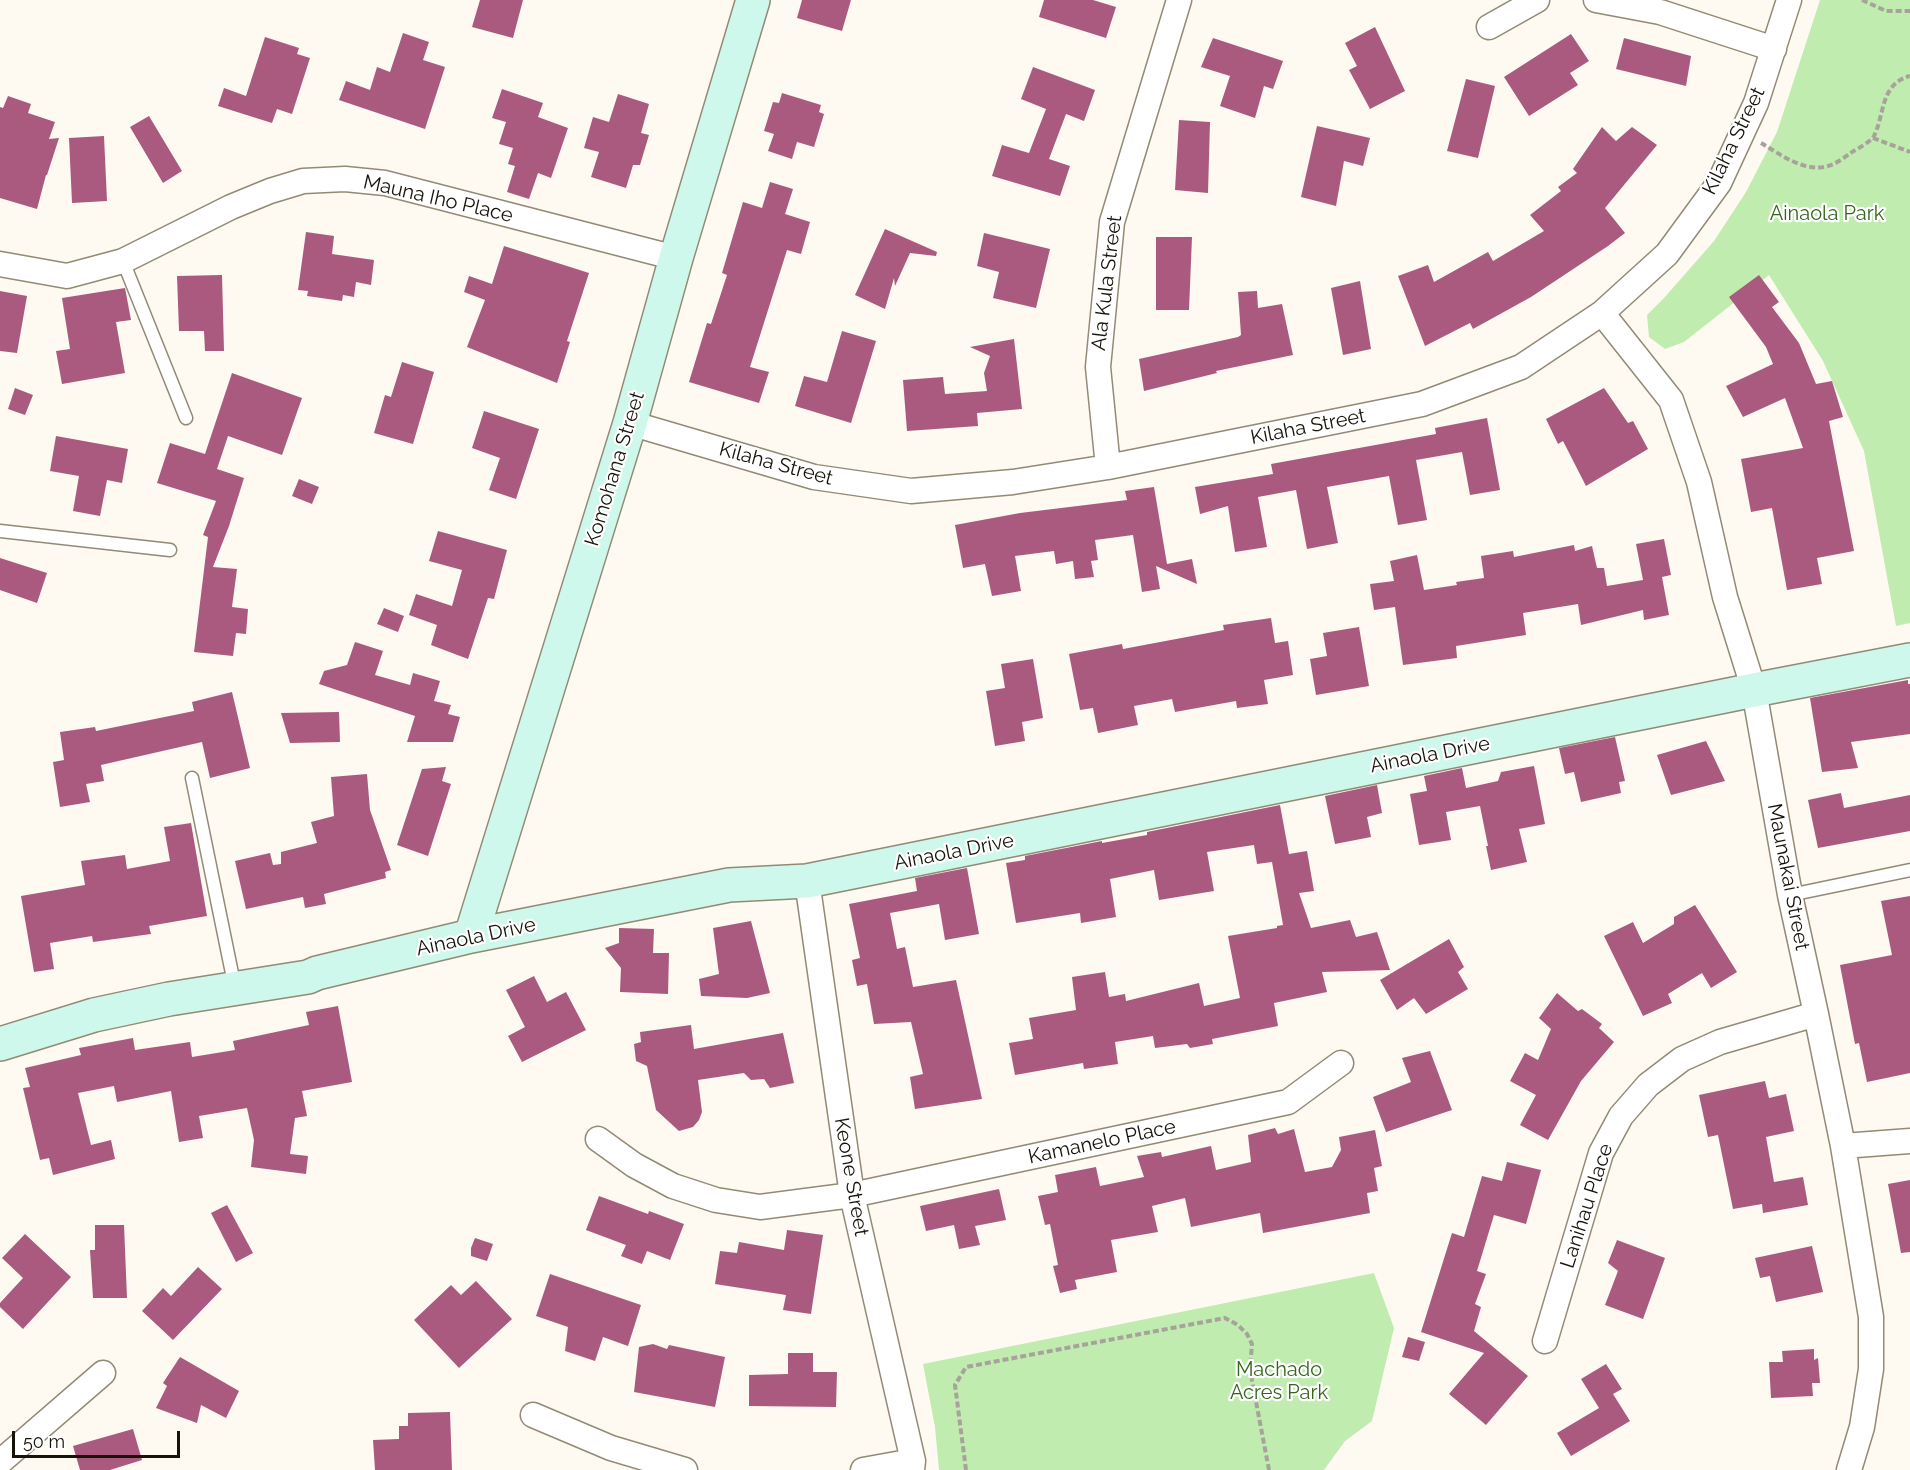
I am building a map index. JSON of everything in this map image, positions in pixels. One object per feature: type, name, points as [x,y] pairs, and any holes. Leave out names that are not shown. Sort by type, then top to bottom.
[{"type":"street","name":"Komohana Street","points":[[471,936],[630,423],[676,258],[753,0]]},
{"type":"street","name":"Ala Kula Street","points":[[1108,467],[1098,367],[1112,222],[1179,0]]},
{"type":"street","points":[[1489,27],[1537,0]]},
{"type":"street","points":[[1596,0],[1660,12],[1774,49]]},
{"type":"street","name":"Kilaha Street","points":[[630,423],[814,477],[911,491],[1013,483],[1108,467],[1422,404],[1521,367],[1602,313],[1667,254],[1719,183],[1756,102],[1789,0]]},
{"type":"street","name":"Mauna Iho Place","points":[[0,264],[67,276],[123,261],[270,190],[303,181],[345,179],[385,183],[676,258]]},
{"type":"street","name":"Maunakai Street","points":[[1602,313],[1671,400],[1699,482],[1725,597],[1754,690],[1790,895],[1843,1146],[1871,1317],[1871,1369],[1862,1427],[1849,1470]]},
{"type":"street","name":"Ainaola Drive","points":[[0,1044],[94,1015],[169,999],[308,977],[471,936],[729,885],[807,881],[1910,660]]},
{"type":"street","name":"Keone Street","points":[[807,881],[852,1195],[913,1466]]},
{"type":"street","name":"Lanihau Place","points":[[1545,1341],[1601,1153],[1621,1116],[1648,1084],[1682,1059],[1720,1042],[1816,1014]]},
{"type":"street","name":"Kamanelo Place","points":[[598,1139],[634,1165],[674,1186],[716,1200],[760,1207],[852,1195],[1288,1102],[1341,1063]]},
{"type":"street","points":[[1843,1146],[1910,1141]]},
{"type":"street","points":[[0,1462],[103,1373]]},
{"type":"street","points":[[533,1414],[611,1448],[685,1470]]},
{"type":"street","points":[[863,1470],[913,1466]]},
{"type":"lane","points":[[123,261],[186,417]]},
{"type":"lane","points":[[0,531],[170,550]]},
{"type":"lane","points":[[192,778],[236,989]]},
{"type":"lane","points":[[1790,895],[1910,870]]},
{"type":"path","points":[[1862,0],[1886,11],[1910,11]]},
{"type":"path","points":[[1769,147],[1810,168],[1829,166],[1873,138],[1885,98],[1893,85],[1901,78],[1910,76]]},
{"type":"path","points":[[1873,138],[1910,152]]},
{"type":"path","points":[[966,1470],[955,1385],[966,1367],[1225,1317],[1238,1325],[1247,1334],[1252,1344],[1250,1370],[1269,1470]]},
{"type":"green space","name":"Ainaola Park","points":[[1820,0],[1910,0],[1910,623],[1896,626],[1864,451],[1823,361],[1769,275],[1684,342],[1665,349],[1649,337],[1647,315],[1714,241],[1746,192],[1777,132]]},
{"type":"green space","name":"Machado Acres Park","points":[[1374,1273],[1394,1328],[1372,1421],[1345,1441],[1324,1470],[939,1470],[935,1427],[923,1364]]},
{"type":"building","points":[[480,0],[523,0],[513,38],[472,27]]},
{"type":"building","points":[[802,0],[851,0],[842,31],[797,18]]},
{"type":"building","points":[[1044,0],[1093,0],[1116,7],[1106,38],[1039,17]]},
{"type":"building","points":[[1375,27],[1405,91],[1370,109],[1349,70],[1357,66],[1345,43]]},
{"type":"building","points":[[403,33],[429,42],[423,60],[445,67],[425,129],[339,100],[346,81],[370,90],[377,67],[390,72]]},
{"type":"building","points":[[1571,34],[1589,61],[1570,73],[1578,85],[1529,116],[1504,77]]},
{"type":"building","points":[[265,37],[299,48],[297,54],[310,58],[292,114],[277,109],[272,123],[218,106],[224,88],[246,96]]},
{"type":"building","points":[[1213,38],[1283,61],[1273,89],[1264,86],[1255,118],[1220,106],[1230,76],[1201,67]]},
{"type":"building","points":[[1624,38],[1691,56],[1686,86],[1616,69]]},
{"type":"building","points":[[1033,67],[1095,90],[1084,121],[1066,114],[1049,159],[1070,166],[1060,196],[992,176],[1002,145],[1029,153],[1046,109],[1021,99]]},
{"type":"building","points":[[1466,79],[1495,86],[1478,158],[1447,151]]},
{"type":"building","points":[[502,89],[543,103],[538,117],[568,128],[551,178],[538,173],[529,199],[507,192],[515,166],[508,164],[513,148],[499,144],[506,122],[492,118]]},
{"type":"building","points":[[782,93],[821,105],[819,112],[824,114],[814,147],[797,142],[792,159],[768,151],[774,134],[764,131],[773,102],[779,103]]},
{"type":"building","points":[[618,94],[649,104],[641,133],[649,135],[640,165],[633,165],[626,188],[591,177],[599,152],[584,148],[593,117],[609,122]]},
{"type":"building","points":[[8,96],[31,104],[28,113],[55,122],[49,139],[59,138],[37,209],[0,198],[0,107],[3,108]]},
{"type":"building","points":[[149,116],[182,171],[163,183],[130,127]]},
{"type":"building","points":[[1179,120],[1210,122],[1208,193],[1175,190]]},
{"type":"building","points":[[1317,126],[1370,138],[1363,166],[1344,161],[1336,206],[1301,197]]},
{"type":"building","points":[[1602,127],[1616,141],[1632,127],[1657,145],[1605,208],[1625,233],[1531,297],[1473,329],[1470,323],[1425,346],[1398,276],[1428,265],[1434,282],[1488,252],[1493,261],[1544,231],[1530,215],[1561,191],[1558,187],[1577,173],[1573,169]]},
{"type":"building","points":[[104,136],[107,201],[72,203],[69,138]]},
{"type":"building","points":[[770,182],[793,189],[785,214],[810,222],[801,254],[787,250],[750,367],[769,372],[759,403],[689,382],[707,323],[711,324],[727,275],[722,273],[743,202],[762,208]]},
{"type":"building","points":[[885,229],[937,252],[936,256],[910,253],[895,286],[894,278],[885,309],[855,295]]},
{"type":"building","points":[[306,232],[334,236],[332,254],[374,260],[371,285],[356,282],[354,297],[343,295],[342,301],[307,296],[308,291],[298,290]]},
{"type":"building","points":[[984,233],[1050,249],[1036,308],[993,298],[999,272],[977,266]]},
{"type":"building","points":[[1156,237],[1192,237],[1189,310],[1156,310]]},
{"type":"building","points":[[504,246],[589,273],[567,341],[570,342],[557,383],[467,347],[485,300],[464,292],[469,276],[492,284]]},
{"type":"building","points":[[222,275],[224,351],[205,351],[204,331],[179,331],[177,276]]},
{"type":"building","points":[[1759,275],[1779,302],[1772,307],[1799,343],[1816,384],[1832,381],[1843,417],[1829,421],[1854,551],[1817,558],[1822,584],[1787,590],[1772,508],[1751,512],[1741,459],[1803,448],[1785,398],[1743,417],[1726,386],[1773,364],[1766,347],[1729,297]]},
{"type":"building","points":[[1360,281],[1371,349],[1343,355],[1331,288]]},
{"type":"building","points":[[125,288],[131,320],[116,322],[125,373],[62,384],[56,351],[70,349],[62,298]]},
{"type":"building","points":[[0,291],[27,296],[17,353],[0,351]]},
{"type":"building","points":[[1257,291],[1258,308],[1282,304],[1293,355],[1216,371],[1217,373],[1144,391],[1139,359],[1238,337],[1241,335],[1238,292]]},
{"type":"building","points":[[842,331],[876,341],[851,423],[795,406],[804,376],[827,382]]},
{"type":"building","points":[[1014,339],[1022,409],[977,413],[978,426],[907,431],[903,380],[943,377],[945,394],[987,391],[984,373],[990,356],[970,347]]},
{"type":"building","points":[[402,362],[434,372],[413,444],[374,433],[385,395],[391,397]]},
{"type":"building","points":[[232,373],[302,398],[282,455],[228,436],[217,469],[244,478],[213,567],[237,569],[232,607],[248,609],[246,634],[236,633],[233,656],[194,652],[208,537],[203,535],[216,501],[157,483],[170,443],[205,454]]},
{"type":"building","points":[[15,388],[33,395],[25,415],[8,409]]},
{"type":"building","points":[[1604,388],[1628,423],[1633,421],[1648,449],[1586,486],[1563,441],[1558,444],[1546,419]]},
{"type":"building","points":[[484,411],[539,429],[516,499],[489,490],[500,458],[472,448]]},
{"type":"building","points":[[1487,418],[1500,490],[1470,495],[1462,452],[1416,460],[1427,520],[1398,525],[1389,476],[1327,487],[1338,543],[1307,549],[1296,490],[1258,497],[1267,547],[1235,552],[1228,506],[1200,514],[1195,487],[1273,474],[1271,464],[1436,434],[1435,428]]},
{"type":"building","points":[[56,436],[128,449],[122,483],[107,480],[100,516],[73,511],[79,476],[50,471]]},
{"type":"building","points":[[299,479],[319,487],[312,504],[292,496]]},
{"type":"building","points":[[1154,487],[1167,564],[1192,559],[1197,584],[1156,566],[1160,589],[1142,592],[1133,535],[1095,540],[1098,560],[1091,561],[1094,577],[1075,579],[1073,561],[1056,564],[1054,551],[1015,556],[1021,591],[992,596],[985,564],[963,568],[955,525],[1020,513],[1127,500],[1125,491]]},
{"type":"building","points":[[438,531],[507,550],[494,599],[488,598],[468,659],[431,645],[437,625],[409,615],[416,594],[452,606],[462,570],[429,561]]},
{"type":"building","points":[[1664,539],[1671,575],[1662,577],[1669,615],[1644,620],[1643,610],[1581,625],[1578,604],[1523,613],[1526,635],[1456,646],[1457,658],[1403,665],[1395,607],[1374,610],[1370,584],[1394,581],[1390,561],[1417,555],[1424,590],[1484,578],[1481,556],[1513,551],[1514,557],[1574,545],[1575,551],[1592,546],[1597,568],[1604,568],[1607,586],[1643,580],[1636,544]]},
{"type":"building","points":[[0,558],[47,573],[37,603],[0,590]]},
{"type":"building","points":[[384,608],[404,616],[398,632],[377,624]]},
{"type":"building","points":[[1271,618],[1275,643],[1288,641],[1293,675],[1264,680],[1268,704],[1237,708],[1236,701],[1175,712],[1172,699],[1134,706],[1138,725],[1098,733],[1093,708],[1080,710],[1069,654],[1122,644],[1123,649],[1224,630],[1223,625]]},
{"type":"building","points":[[1359,627],[1369,686],[1316,695],[1310,659],[1327,656],[1323,633]]},
{"type":"building","points":[[355,642],[383,651],[375,675],[410,685],[413,673],[440,681],[434,701],[451,705],[448,714],[460,717],[453,742],[407,742],[415,716],[319,684],[324,671],[347,665]]},
{"type":"building","points":[[1033,659],[1043,718],[1022,722],[1025,741],[995,746],[986,691],[1005,688],[1001,664]]},
{"type":"building","points":[[1908,680],[1910,684],[1910,734],[1851,742],[1858,768],[1822,772],[1810,698]]},
{"type":"building","points":[[232,692],[250,768],[210,778],[202,742],[101,765],[104,781],[86,784],[90,802],[60,807],[53,762],[64,760],[60,732],[95,727],[96,731],[194,711],[192,702]]},
{"type":"building","points":[[339,712],[340,742],[290,743],[281,713]]},
{"type":"building","points":[[1615,737],[1625,781],[1619,782],[1621,793],[1581,802],[1574,772],[1565,774],[1559,748]]},
{"type":"building","points":[[1706,741],[1725,781],[1671,795],[1657,755]]},
{"type":"building","points":[[1534,766],[1545,824],[1519,829],[1527,862],[1491,870],[1480,806],[1446,812],[1451,840],[1419,845],[1410,794],[1427,791],[1424,776],[1462,768],[1466,788],[1498,781],[1501,772]]},
{"type":"building","points":[[446,767],[442,781],[451,784],[428,856],[397,845],[422,769]]},
{"type":"building","points":[[367,774],[370,810],[391,870],[385,872],[386,878],[324,894],[326,904],[305,908],[303,897],[246,909],[235,861],[270,853],[273,865],[281,864],[281,852],[317,843],[311,822],[334,816],[331,777]]},
{"type":"building","points":[[1377,785],[1382,813],[1367,817],[1371,837],[1335,844],[1325,796]]},
{"type":"building","points":[[1841,793],[1844,808],[1910,795],[1910,831],[1818,848],[1808,800]]},
{"type":"building","points":[[1280,805],[1289,854],[1307,851],[1314,891],[1299,893],[1311,928],[1350,920],[1356,937],[1377,932],[1390,970],[1322,972],[1327,992],[1274,1003],[1278,1026],[1212,1039],[1213,1044],[1190,1048],[1187,1044],[1155,1048],[1153,1036],[1115,1042],[1118,1064],[1084,1069],[1083,1063],[1015,1075],[1009,1043],[1033,1039],[1029,1018],[1076,1010],[1072,977],[1105,972],[1109,997],[1125,994],[1126,1001],[1199,983],[1204,1006],[1240,998],[1228,936],[1283,925],[1272,862],[1257,864],[1254,845],[1207,852],[1214,891],[1159,900],[1154,870],[1110,879],[1116,917],[1081,923],[1080,913],[1016,923],[1006,863],[1025,860],[1025,856],[1147,835],[1147,832]]},
{"type":"building","points":[[191,823],[207,916],[149,926],[151,934],[93,942],[92,936],[50,943],[54,969],[34,972],[21,896],[85,885],[81,861],[125,855],[127,869],[170,861],[164,827]]},
{"type":"building","points":[[967,868],[979,934],[945,940],[939,904],[890,913],[897,949],[905,947],[913,987],[956,980],[982,1099],[915,1109],[910,1077],[923,1074],[911,1022],[874,1024],[867,984],[857,986],[852,960],[860,958],[849,904],[917,891],[915,878]]},
{"type":"building","points":[[1910,896],[1910,1073],[1867,1082],[1859,1043],[1855,1044],[1840,965],[1892,955],[1881,901]]},
{"type":"building","points":[[1695,905],[1737,972],[1711,988],[1702,973],[1668,994],[1672,1003],[1643,1016],[1604,936],[1633,922],[1643,943],[1674,924],[1674,917]]},
{"type":"building","points":[[751,921],[770,993],[747,998],[701,996],[699,979],[719,974],[713,928]]},
{"type":"building","points":[[619,928],[654,929],[653,953],[669,953],[668,994],[620,992],[621,968],[605,948],[619,943]]},
{"type":"building","points":[[1449,939],[1464,967],[1458,972],[1468,989],[1426,1014],[1414,998],[1397,1010],[1380,980]]},
{"type":"building","points":[[534,976],[547,1002],[566,992],[586,1030],[522,1062],[508,1036],[525,1027],[506,990]]},
{"type":"building","points":[[1557,993],[1578,1011],[1582,1009],[1602,1024],[1599,1028],[1614,1042],[1581,1081],[1548,1140],[1520,1125],[1536,1095],[1510,1081],[1525,1053],[1538,1060],[1551,1029],[1539,1018]]},
{"type":"building","points":[[338,1006],[352,1082],[302,1091],[307,1116],[295,1118],[290,1154],[308,1156],[306,1174],[251,1167],[254,1140],[247,1108],[199,1116],[203,1138],[179,1142],[171,1091],[117,1102],[114,1086],[78,1093],[91,1145],[111,1140],[115,1159],[53,1175],[49,1158],[40,1160],[23,1088],[30,1087],[25,1068],[81,1055],[79,1048],[133,1038],[135,1050],[190,1042],[192,1057],[235,1050],[233,1041],[309,1025],[306,1012]]},
{"type":"building","points":[[691,1025],[694,1049],[783,1033],[794,1083],[770,1088],[764,1079],[751,1080],[744,1073],[698,1080],[702,1112],[693,1127],[679,1131],[656,1110],[647,1066],[636,1061],[634,1044],[641,1042],[640,1032]]},
{"type":"building","points":[[1430,1051],[1452,1110],[1386,1132],[1373,1097],[1411,1082],[1402,1058]]},
{"type":"building","points":[[1765,1081],[1769,1098],[1786,1094],[1794,1131],[1766,1137],[1774,1182],[1803,1177],[1808,1205],[1763,1213],[1762,1204],[1733,1209],[1718,1135],[1708,1137],[1699,1095]]},
{"type":"building","points":[[1275,1128],[1278,1134],[1294,1129],[1305,1172],[1332,1167],[1341,1150],[1339,1137],[1375,1130],[1382,1166],[1374,1168],[1378,1191],[1367,1193],[1370,1213],[1263,1233],[1260,1213],[1191,1227],[1185,1198],[1152,1206],[1158,1232],[1111,1240],[1117,1272],[1075,1280],[1077,1289],[1060,1293],[1053,1266],[1058,1265],[1050,1224],[1045,1225],[1038,1196],[1058,1192],[1055,1175],[1096,1167],[1100,1186],[1144,1177],[1137,1156],[1161,1152],[1162,1157],[1211,1146],[1216,1170],[1251,1162],[1248,1135]]},
{"type":"building","points":[[1507,1162],[1541,1170],[1526,1224],[1494,1215],[1477,1271],[1486,1274],[1475,1304],[1481,1307],[1474,1331],[1528,1376],[1486,1425],[1449,1394],[1484,1353],[1421,1332],[1452,1233],[1464,1237],[1482,1176],[1502,1181]]},
{"type":"building","points":[[1910,1180],[1910,1252],[1901,1253],[1888,1184]]},
{"type":"building","points":[[999,1189],[1006,1220],[975,1226],[980,1245],[959,1249],[954,1225],[926,1231],[920,1206]]},
{"type":"building","points":[[599,1196],[684,1224],[670,1260],[647,1251],[642,1264],[621,1256],[626,1245],[586,1230]]},
{"type":"building","points":[[227,1205],[253,1253],[236,1262],[211,1213]]},
{"type":"building","points":[[95,1225],[124,1225],[127,1298],[93,1298],[90,1250],[95,1250]]},
{"type":"building","points":[[787,1230],[823,1235],[811,1314],[783,1310],[786,1295],[715,1284],[720,1251],[737,1253],[739,1242],[784,1250]]},
{"type":"building","points":[[25,1234],[71,1277],[23,1329],[0,1307],[0,1303],[23,1278],[2,1258]]},
{"type":"building","points":[[475,1238],[493,1244],[487,1261],[471,1256]]},
{"type":"building","points":[[1617,1240],[1665,1258],[1643,1319],[1605,1305],[1618,1271],[1608,1263]]},
{"type":"building","points":[[1812,1246],[1823,1292],[1776,1302],[1770,1276],[1760,1278],[1755,1258]]},
{"type":"building","points":[[198,1267],[222,1289],[173,1340],[142,1311],[163,1288],[171,1296]]},
{"type":"building","points":[[550,1274],[641,1305],[628,1346],[603,1337],[595,1361],[565,1351],[568,1327],[536,1316]]},
{"type":"building","points":[[476,1281],[512,1319],[459,1368],[414,1320],[451,1285],[461,1295]]},
{"type":"building","points":[[1408,1337],[1425,1342],[1419,1361],[1402,1357]]},
{"type":"building","points":[[653,1344],[667,1349],[669,1345],[725,1357],[715,1407],[634,1392],[639,1347]]},
{"type":"building","points":[[1814,1349],[1814,1360],[1818,1358],[1820,1383],[1812,1383],[1813,1396],[1771,1398],[1769,1362],[1783,1362],[1782,1351]]},
{"type":"building","points":[[788,1353],[813,1353],[813,1372],[837,1372],[836,1407],[749,1406],[749,1375],[788,1374]]},
{"type":"building","points":[[180,1357],[239,1391],[226,1418],[201,1405],[197,1423],[156,1408],[167,1386],[163,1383]]},
{"type":"building","points":[[1606,1364],[1622,1389],[1613,1394],[1630,1421],[1571,1456],[1557,1433],[1599,1408],[1581,1379]]},
{"type":"building","points":[[450,1412],[452,1470],[375,1470],[373,1440],[399,1439],[399,1426],[408,1426],[408,1413]]},
{"type":"building","points":[[133,1429],[142,1460],[110,1470],[80,1470],[73,1446]]}]
